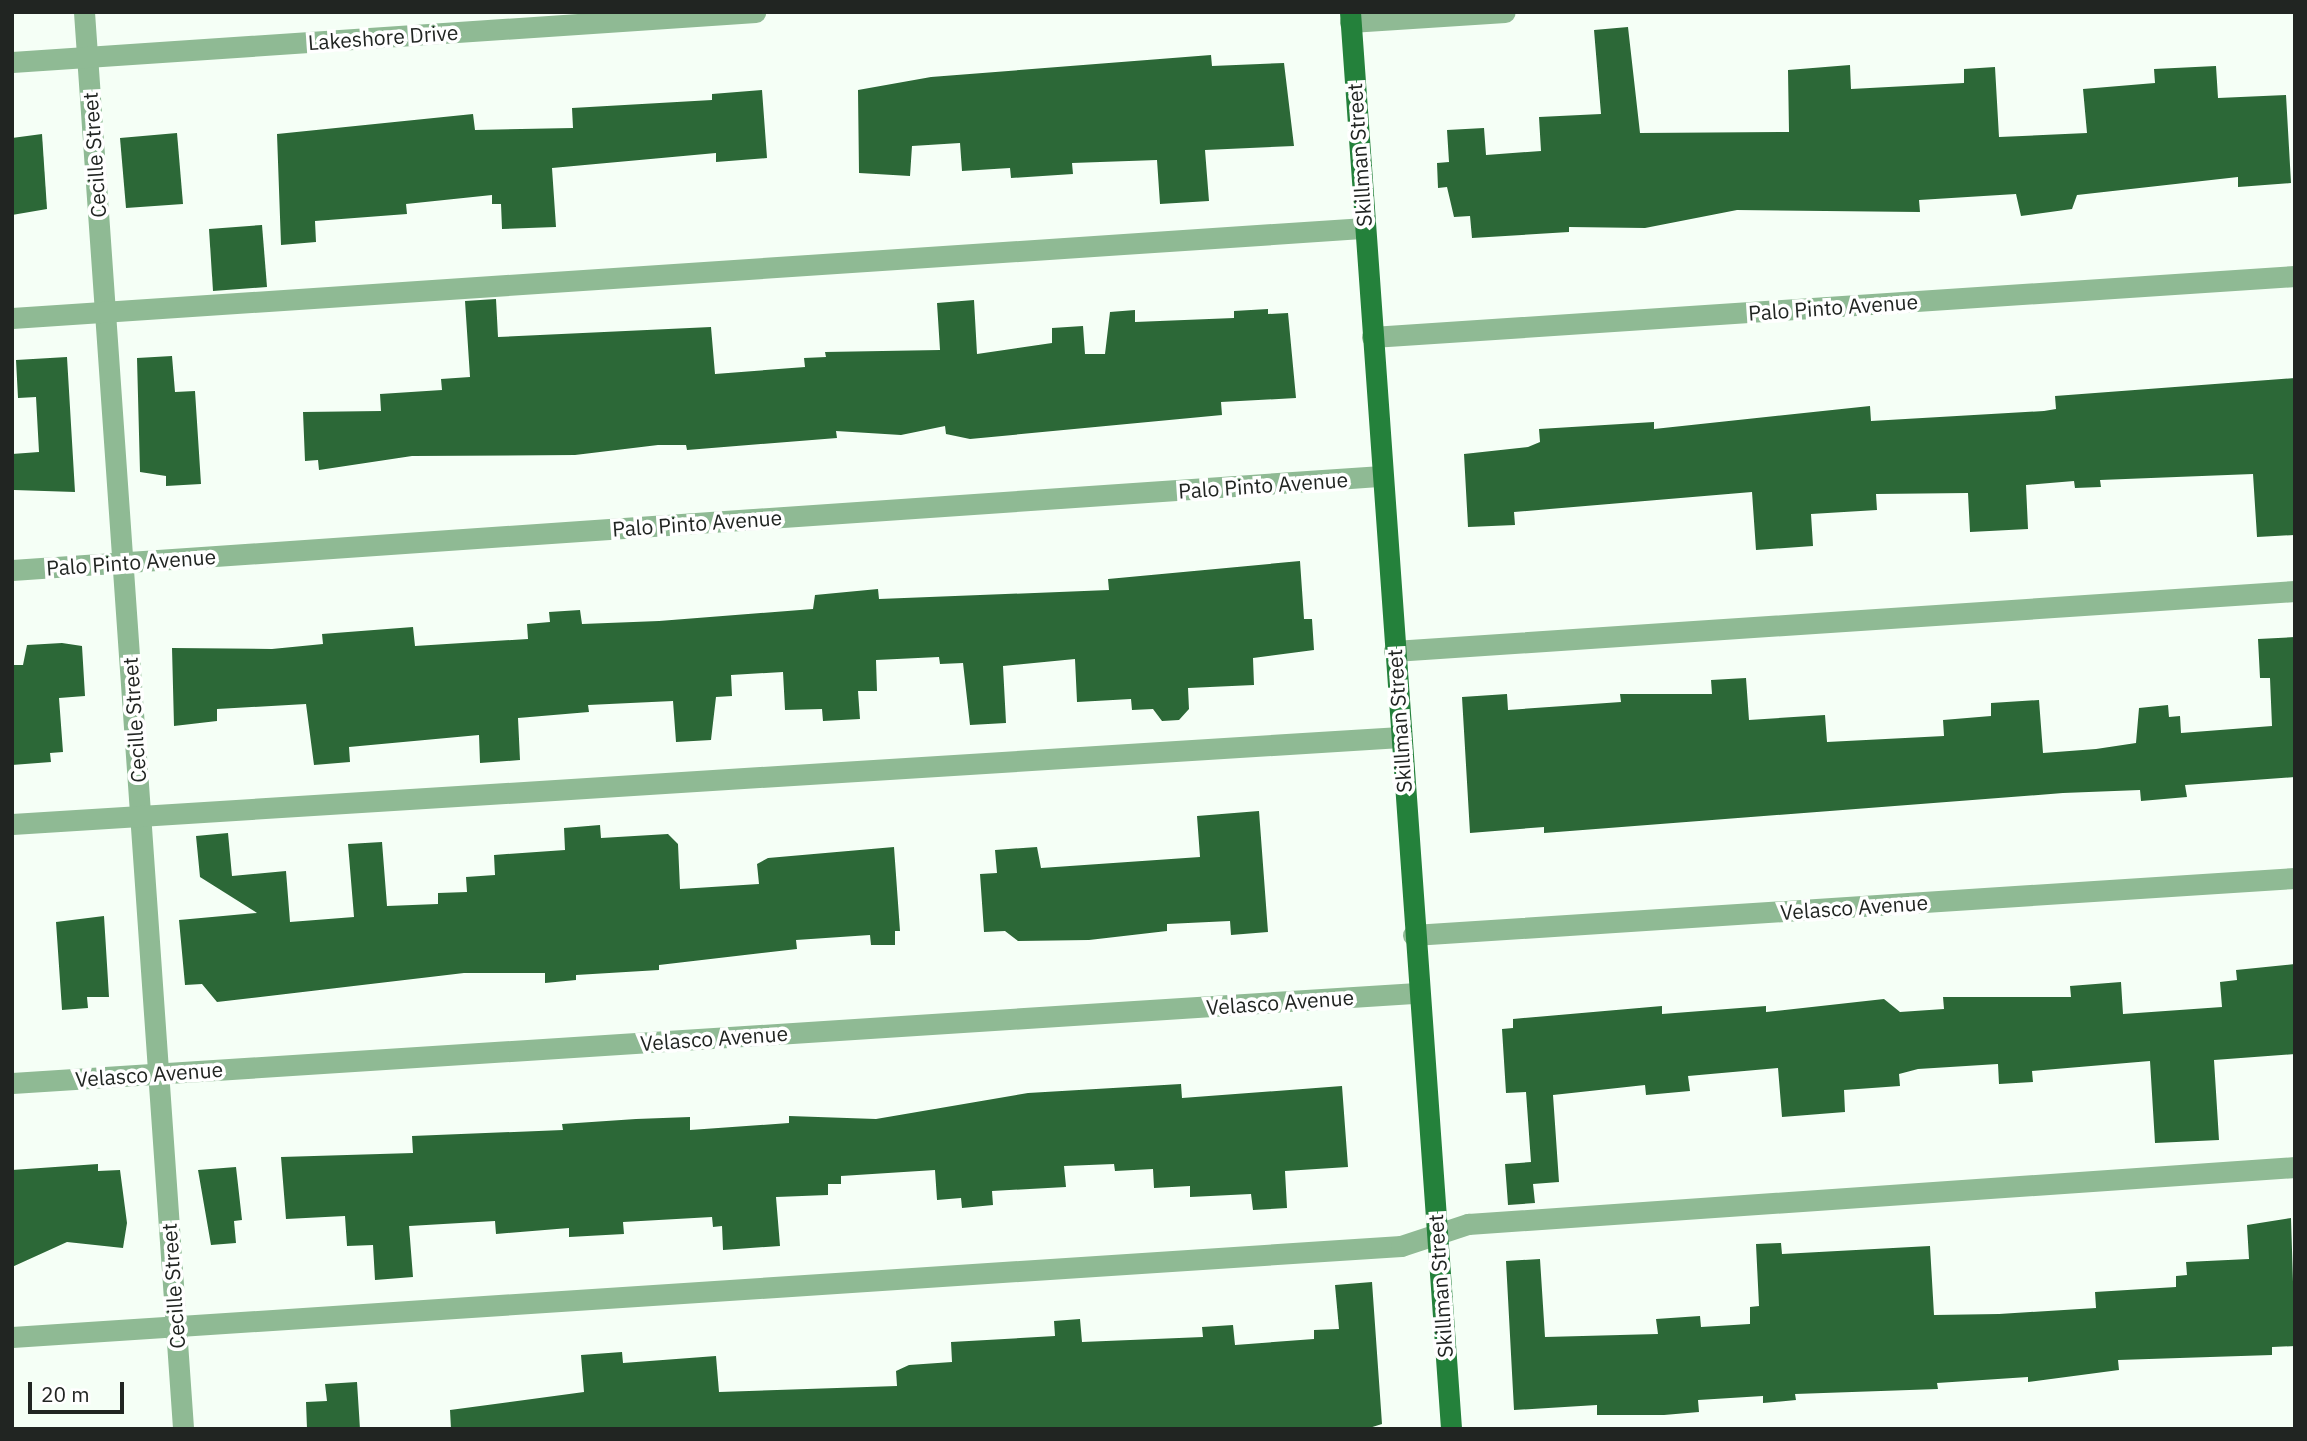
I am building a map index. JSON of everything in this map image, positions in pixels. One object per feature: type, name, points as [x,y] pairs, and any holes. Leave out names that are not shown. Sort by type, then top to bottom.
[{"type":"main road","name":"Skillman Street","points":[[1350,17],[1417,993],[1451,1429]]},
{"type":"street","name":"Cecille Street","points":[[84,12],[183,1429]]},
{"type":"street","name":"Lakeshore Drive","points":[[12,62],[755,12]]},
{"type":"street","points":[[1350,17],[1505,12]]},
{"type":"street","points":[[12,318],[1365,228]]},
{"type":"street","name":"Palo Pinto Avenue","points":[[1372,337],[2295,276]]},
{"type":"street","name":"Palo Pinto Avenue","points":[[12,570],[1381,476]]},
{"type":"street","points":[[1394,651],[2295,591]]},
{"type":"street","points":[[12,824],[1400,737]]},
{"type":"street","name":"Velasco Avenue","points":[[1413,935],[2295,878]]},
{"type":"street","name":"Velasco Avenue","points":[[12,1083],[1417,993]]},
{"type":"street","points":[[12,1337],[1401,1246],[1437,1237],[1468,1224],[2295,1167]]},
{"type":"building","points":[[1628,27],[1640,133],[1789,132],[1788,70],[1850,65],[1851,89],[1964,83],[1964,69],[1995,67],[1999,137],[2087,133],[2083,89],[2155,83],[2154,69],[2216,66],[2218,98],[2286,95],[2291,183],[2238,187],[2238,177],[2077,195],[2072,209],[2021,216],[2016,194],[1919,200],[1920,212],[1737,210],[1645,228],[1569,227],[1569,232],[1472,238],[1470,216],[1454,217],[1447,187],[1438,188],[1437,163],[1449,162],[1447,130],[1484,128],[1486,155],[1541,151],[1539,117],[1601,114],[1594,30]]},
{"type":"building","points":[[1211,55],[1212,66],[1284,63],[1294,146],[1205,150],[1209,201],[1160,204],[1157,160],[1072,163],[1073,174],[1011,178],[1010,168],[962,171],[960,143],[912,146],[910,176],[859,173],[858,90],[931,77]]},
{"type":"building","points":[[762,90],[767,158],[716,162],[716,153],[552,168],[556,227],[502,229],[501,204],[492,204],[492,195],[406,204],[407,214],[315,221],[316,242],[281,245],[277,134],[473,114],[475,130],[573,128],[572,108],[712,100],[712,94]]},
{"type":"building","points":[[177,133],[183,204],[126,208],[120,138]]},
{"type":"building","points":[[42,134],[47,209],[12,215],[12,138]]},
{"type":"building","points":[[262,225],[267,287],[213,291],[209,229]]},
{"type":"building","points":[[496,299],[498,337],[711,327],[715,374],[805,367],[804,358],[826,357],[825,352],[940,350],[937,303],[974,300],[977,354],[1052,343],[1052,328],[1083,326],[1085,354],[1105,354],[1110,312],[1135,310],[1135,322],[1234,318],[1234,311],[1268,309],[1268,314],[1288,313],[1296,398],[1221,402],[1222,415],[970,439],[946,434],[945,426],[901,435],[836,431],[837,438],[687,450],[686,445],[658,445],[575,455],[412,456],[319,470],[318,460],[305,461],[303,412],[381,411],[380,394],[442,390],[441,379],[470,377],[465,301]]},
{"type":"building","points":[[172,356],[175,392],[195,391],[201,484],[166,486],[166,476],[140,472],[137,358]]},
{"type":"building","points":[[67,357],[75,492],[14,490],[12,454],[39,452],[36,397],[18,398],[16,360]]},
{"type":"building","points":[[2295,378],[2294,535],[2257,537],[2253,474],[2100,480],[2101,487],[2075,488],[2074,481],[2026,485],[2028,529],[1970,532],[1968,493],[1876,494],[1877,510],[1811,514],[1813,546],[1756,550],[1752,492],[1514,512],[1515,525],[1468,527],[1464,454],[1528,447],[1540,442],[1539,429],[1654,422],[1654,429],[1870,406],[1871,421],[2044,411],[2056,409],[2055,396]]},
{"type":"building","points":[[1300,561],[1304,619],[1312,619],[1314,650],[1253,658],[1254,685],[1188,688],[1189,709],[1179,720],[1162,721],[1153,709],[1132,710],[1131,699],[1077,702],[1075,659],[1003,666],[1006,723],[970,725],[963,663],[940,664],[939,657],[876,660],[877,691],[858,691],[860,719],[823,721],[822,709],[785,710],[783,672],[731,675],[732,696],[716,697],[711,740],[676,742],[673,701],[588,705],[589,712],[518,718],[520,760],[480,763],[479,735],[349,747],[350,762],[314,765],[306,704],[217,709],[217,721],[174,726],[172,648],[272,649],[323,644],[322,634],[413,627],[415,646],[528,639],[527,624],[550,622],[549,612],[580,610],[582,624],[659,621],[813,609],[815,595],[878,589],[879,599],[1109,590],[1108,579]]},
{"type":"building","points":[[2295,637],[2295,777],[2185,785],[2187,797],[2141,801],[2140,790],[2063,793],[1544,833],[1544,827],[1470,833],[1462,697],[1507,694],[1508,710],[1621,702],[1620,694],[1712,694],[1711,680],[1746,678],[1749,720],[1825,715],[1827,742],[1944,736],[1943,720],[1991,716],[1991,703],[2039,700],[2043,753],[2136,743],[2139,708],[2168,705],[2169,717],[2180,716],[2181,733],[2272,726],[2270,678],[2260,678],[2258,639]]},
{"type":"building","points":[[62,643],[82,646],[85,696],[59,698],[63,752],[50,753],[51,762],[12,765],[12,665],[23,665],[27,645]]},
{"type":"building","points":[[1259,811],[1268,932],[1231,935],[1230,921],[1167,924],[1167,931],[1089,940],[1018,941],[1005,931],[984,932],[980,874],[997,873],[995,850],[1037,847],[1041,868],[1200,857],[1197,816]]},
{"type":"building","points":[[600,825],[601,838],[668,834],[678,844],[680,889],[759,884],[757,864],[768,858],[894,847],[900,931],[895,931],[895,945],[871,945],[870,935],[796,940],[797,949],[659,965],[659,970],[576,975],[576,980],[545,983],[545,973],[464,973],[217,1002],[202,984],[185,985],[179,920],[257,913],[200,877],[196,836],[228,833],[232,876],[286,871],[290,922],[354,917],[348,844],[382,842],[387,906],[438,904],[438,893],[467,892],[466,877],[495,875],[494,855],[565,850],[564,828]]},
{"type":"building","points":[[104,916],[109,997],[87,997],[88,1008],[62,1010],[56,922]]},
{"type":"building","points":[[2295,964],[2295,1054],[2214,1060],[2219,1140],[2155,1143],[2150,1061],[2032,1071],[2033,1082],[1999,1084],[1998,1064],[1918,1069],[1899,1074],[1900,1086],[1844,1090],[1845,1112],[1782,1117],[1778,1068],[1688,1076],[1690,1091],[1646,1095],[1645,1085],[1553,1095],[1559,1182],[1533,1184],[1535,1203],[1508,1205],[1505,1164],[1531,1162],[1526,1092],[1506,1093],[1502,1029],[1513,1028],[1513,1019],[1662,1006],[1662,1014],[1766,1006],[1766,1012],[1884,999],[1900,1012],[1944,1009],[1943,997],[2071,997],[2070,986],[2121,982],[2123,1014],[2222,1007],[2220,982],[2237,980],[2236,970]]},
{"type":"building","points":[[1181,1084],[1182,1098],[1342,1086],[1348,1167],[1285,1171],[1287,1208],[1253,1210],[1251,1194],[1190,1197],[1190,1186],[1154,1188],[1153,1169],[1115,1171],[1114,1164],[1064,1166],[1066,1187],[992,1191],[993,1205],[962,1208],[961,1198],[937,1200],[935,1170],[841,1176],[841,1184],[828,1184],[828,1195],[776,1197],[780,1246],[723,1250],[722,1226],[713,1227],[712,1217],[623,1222],[624,1234],[569,1237],[569,1228],[496,1234],[495,1221],[409,1226],[413,1277],[375,1280],[373,1245],[347,1246],[345,1216],[286,1219],[281,1157],[413,1153],[412,1136],[563,1130],[562,1124],[690,1117],[690,1130],[789,1123],[789,1116],[876,1119],[1028,1093]]},
{"type":"building","points":[[98,1164],[98,1171],[120,1170],[127,1223],[123,1248],[67,1242],[12,1267],[12,1170]]},
{"type":"building","points":[[236,1167],[242,1220],[234,1221],[236,1243],[211,1245],[198,1170]]},
{"type":"building","points":[[2291,1218],[2295,1346],[2272,1347],[2272,1355],[2118,1360],[2119,1370],[2028,1382],[2028,1377],[1937,1383],[1938,1389],[1795,1394],[1796,1400],[1763,1403],[1763,1396],[1698,1400],[1699,1412],[1664,1415],[1597,1415],[1597,1405],[1514,1410],[1506,1261],[1540,1259],[1545,1337],[1658,1334],[1656,1319],[1700,1316],[1701,1327],[1750,1324],[1750,1307],[1759,1306],[1756,1244],[1781,1243],[1782,1254],[1930,1246],[1934,1315],[1999,1314],[2096,1308],[2095,1292],[2176,1287],[2176,1276],[2187,1275],[2186,1262],[2249,1259],[2247,1225]]},
{"type":"building","points":[[1372,1282],[1382,1424],[1366,1429],[451,1429],[450,1410],[584,1392],[581,1355],[622,1352],[623,1363],[716,1356],[719,1392],[897,1386],[896,1371],[909,1365],[952,1362],[951,1342],[1055,1336],[1054,1321],[1080,1319],[1082,1342],[1203,1337],[1202,1327],[1233,1325],[1235,1345],[1314,1339],[1314,1330],[1339,1329],[1335,1285]]},
{"type":"building","points":[[357,1382],[360,1429],[307,1429],[306,1402],[327,1401],[325,1384]]}]
